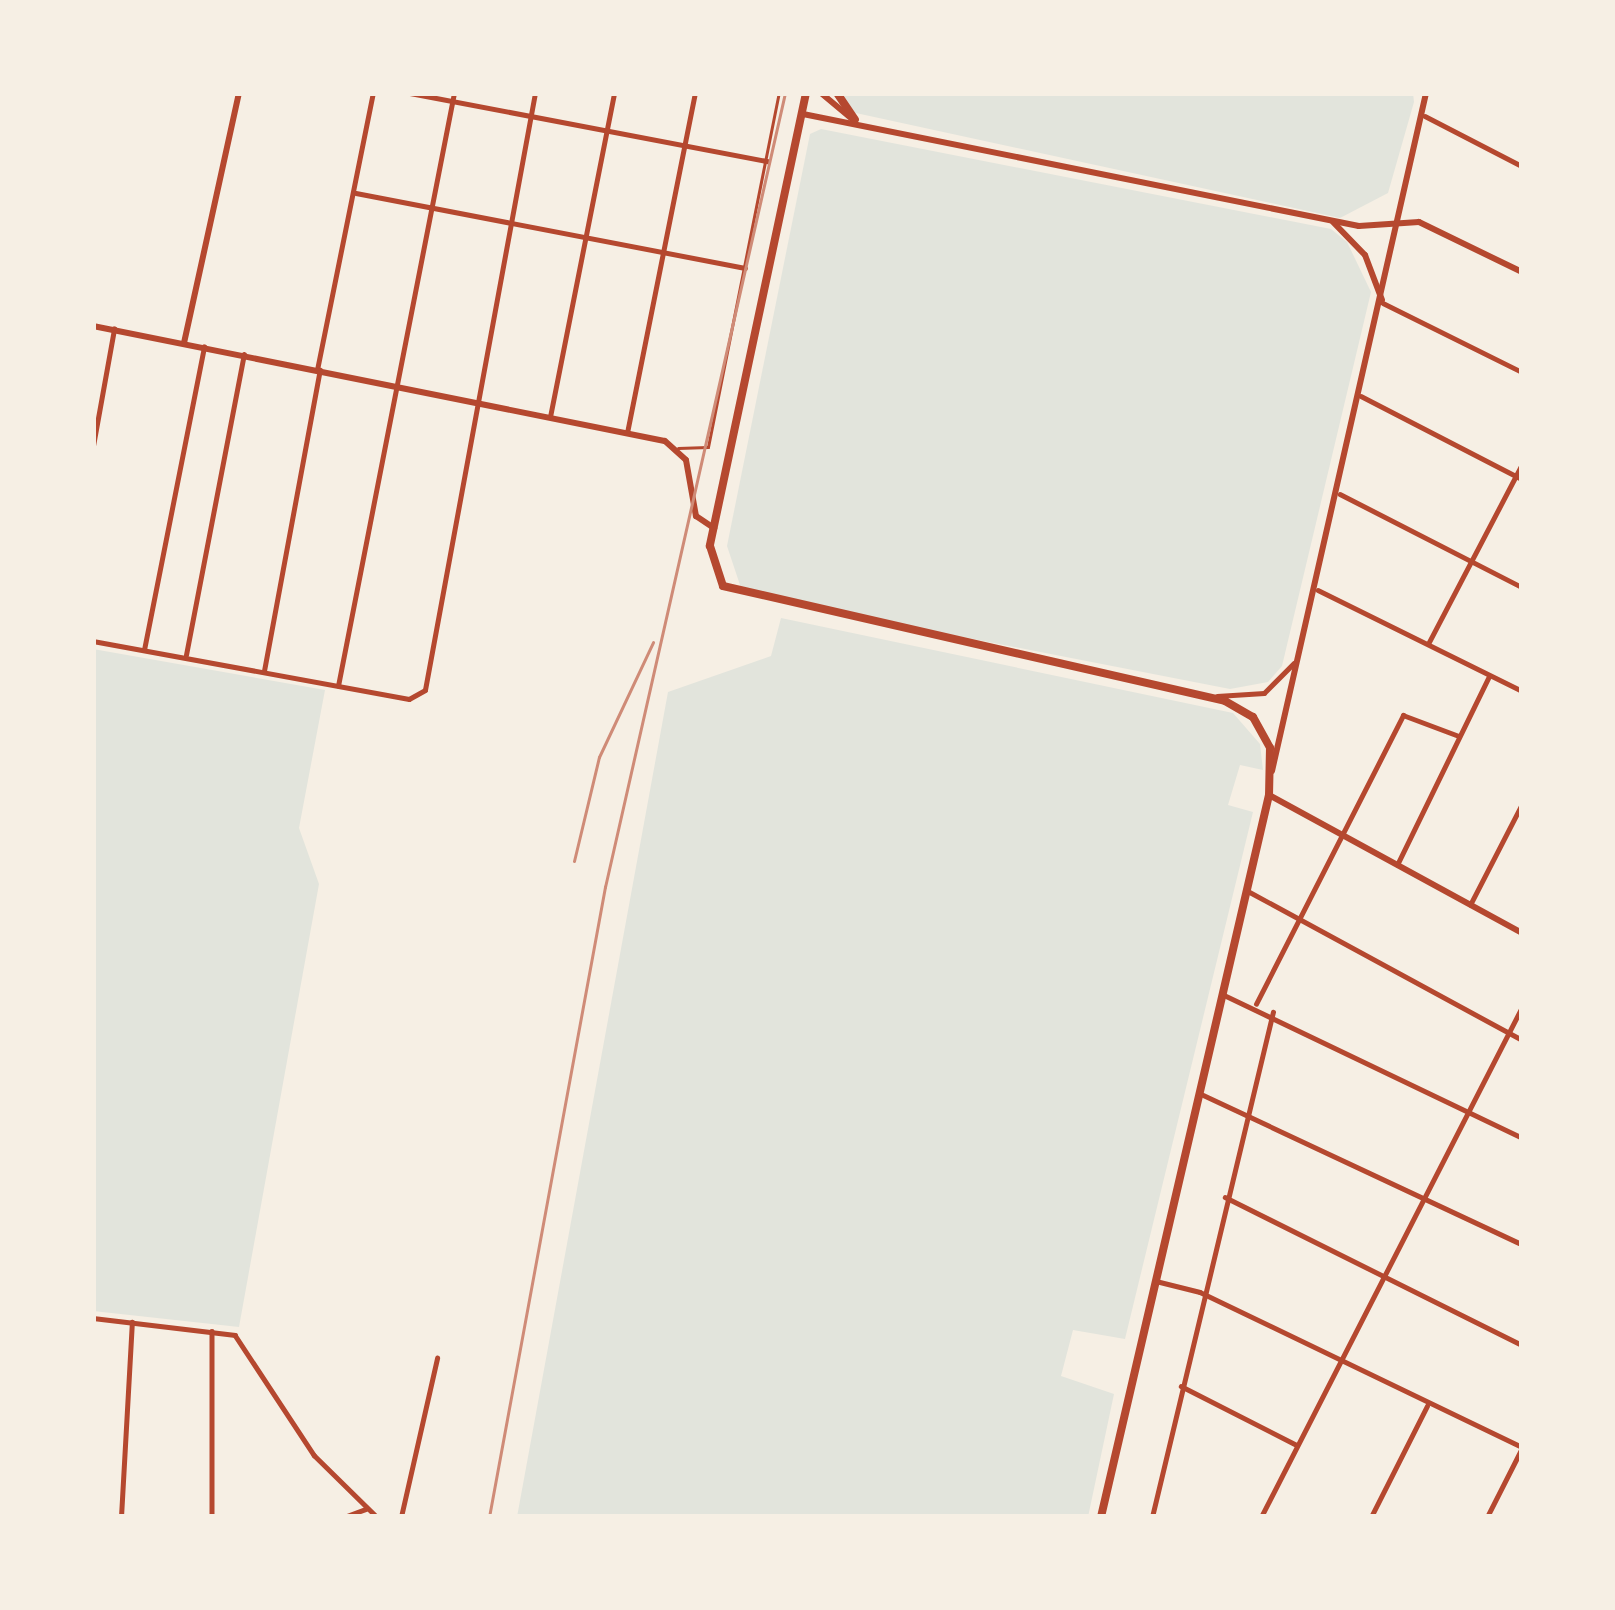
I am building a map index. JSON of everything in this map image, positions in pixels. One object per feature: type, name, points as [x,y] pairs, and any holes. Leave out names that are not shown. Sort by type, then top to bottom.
[{"type":"main road","points":[[806,93],[714,528],[712,564],[735,596],[1205,695],[1253,717],[1272,771],[1101,1517]]},
{"type":"main road","points":[[836,93],[855,120]]},
{"type":"street","points":[[184,343],[239,93]]},
{"type":"street","points":[[264,671],[373,93]]},
{"type":"street","points":[[410,93],[768,161]]},
{"type":"street","points":[[338,686],[454,93]]},
{"type":"street","points":[[93,641],[418,697],[535,93]]},
{"type":"street","points":[[550,417],[614,93]]},
{"type":"street","points":[[627,433],[695,93]]},
{"type":"street","points":[[821,93],[865,126]]},
{"type":"street","points":[[1272,771],[1340,494],[1425,116],[1426,93]]},
{"type":"street","points":[[803,114],[1326,217],[1402,220],[1522,272]]},
{"type":"street","points":[[1425,116],[1522,166]]},
{"type":"street","points":[[356,193],[746,268]]},
{"type":"street","points":[[1326,217],[1365,255],[1383,303],[1522,372]]},
{"type":"street","points":[[93,326],[627,433],[678,448],[696,516],[714,528]]},
{"type":"street","points":[[93,446],[114,329]]},
{"type":"street","points":[[144,650],[204,346]]},
{"type":"street","points":[[185,658],[244,355]]},
{"type":"street","points":[[1361,397],[1519,478]]},
{"type":"street","points":[[1428,644],[1519,478],[1522,464]]},
{"type":"street","points":[[1340,494],[1522,587]]},
{"type":"street","points":[[1318,590],[1522,691]]},
{"type":"street","points":[[1205,695],[1264,693],[1298,658]]},
{"type":"street","points":[[1397,865],[1489,674]]},
{"type":"street","points":[[1256,1004],[1403,715],[1460,736]]},
{"type":"street","points":[[1269,795],[1522,933]]},
{"type":"street","points":[[1470,905],[1522,804]]},
{"type":"street","points":[[1246,890],[1522,1040]]},
{"type":"street","points":[[1222,994],[1273,1012],[1522,1138]]},
{"type":"street","points":[[1261,1517],[1522,1007]]},
{"type":"street","points":[[1152,1517],[1200,1292],[1273,1012]]},
{"type":"street","points":[[1199,1093],[1246,1107],[1522,1244]]},
{"type":"street","points":[[1225,1197],[1522,1345]]},
{"type":"street","points":[[1156,1281],[1200,1292],[1427,1406],[1522,1448],[1486,1517]]},
{"type":"street","points":[[93,1318],[235,1335],[314,1455],[376,1517]]},
{"type":"street","points":[[121,1517],[132,1322]]},
{"type":"street","points":[[212,1331],[212,1517]]},
{"type":"street","points":[[401,1517],[436,1358]]},
{"type":"street","points":[[1181,1386],[1297,1445]]},
{"type":"street","points":[[1371,1517],[1427,1406]]},
{"type":"street","points":[[344,1517],[368,1508]]},
{"type":"lane","points":[[678,448],[708,447],[779,93]]},
{"type":"shaded area","points":[[845,93],[1413,93],[1414,102],[1388,193],[1340,218],[842,110]]},
{"type":"shaded area","points":[[821,129],[1331,229],[1347,242],[1371,292],[1282,666],[1268,682],[1230,689],[743,594],[727,546],[810,134]]},
{"type":"shaded area","points":[[781,618],[1233,713],[1260,744],[1263,770],[1240,765],[1228,805],[1253,812],[1125,1339],[1073,1330],[1061,1376],[1114,1394],[1088,1517],[517,1517],[668,692],[771,656]]},
{"type":"shaded area","points":[[93,649],[325,690],[299,828],[319,884],[239,1327],[93,1311]]},
{"type":"railway","points":[[489,1517],[605,887],[785,93]]},
{"type":"railway","points":[[574,861],[599,757],[653,642]]}]
